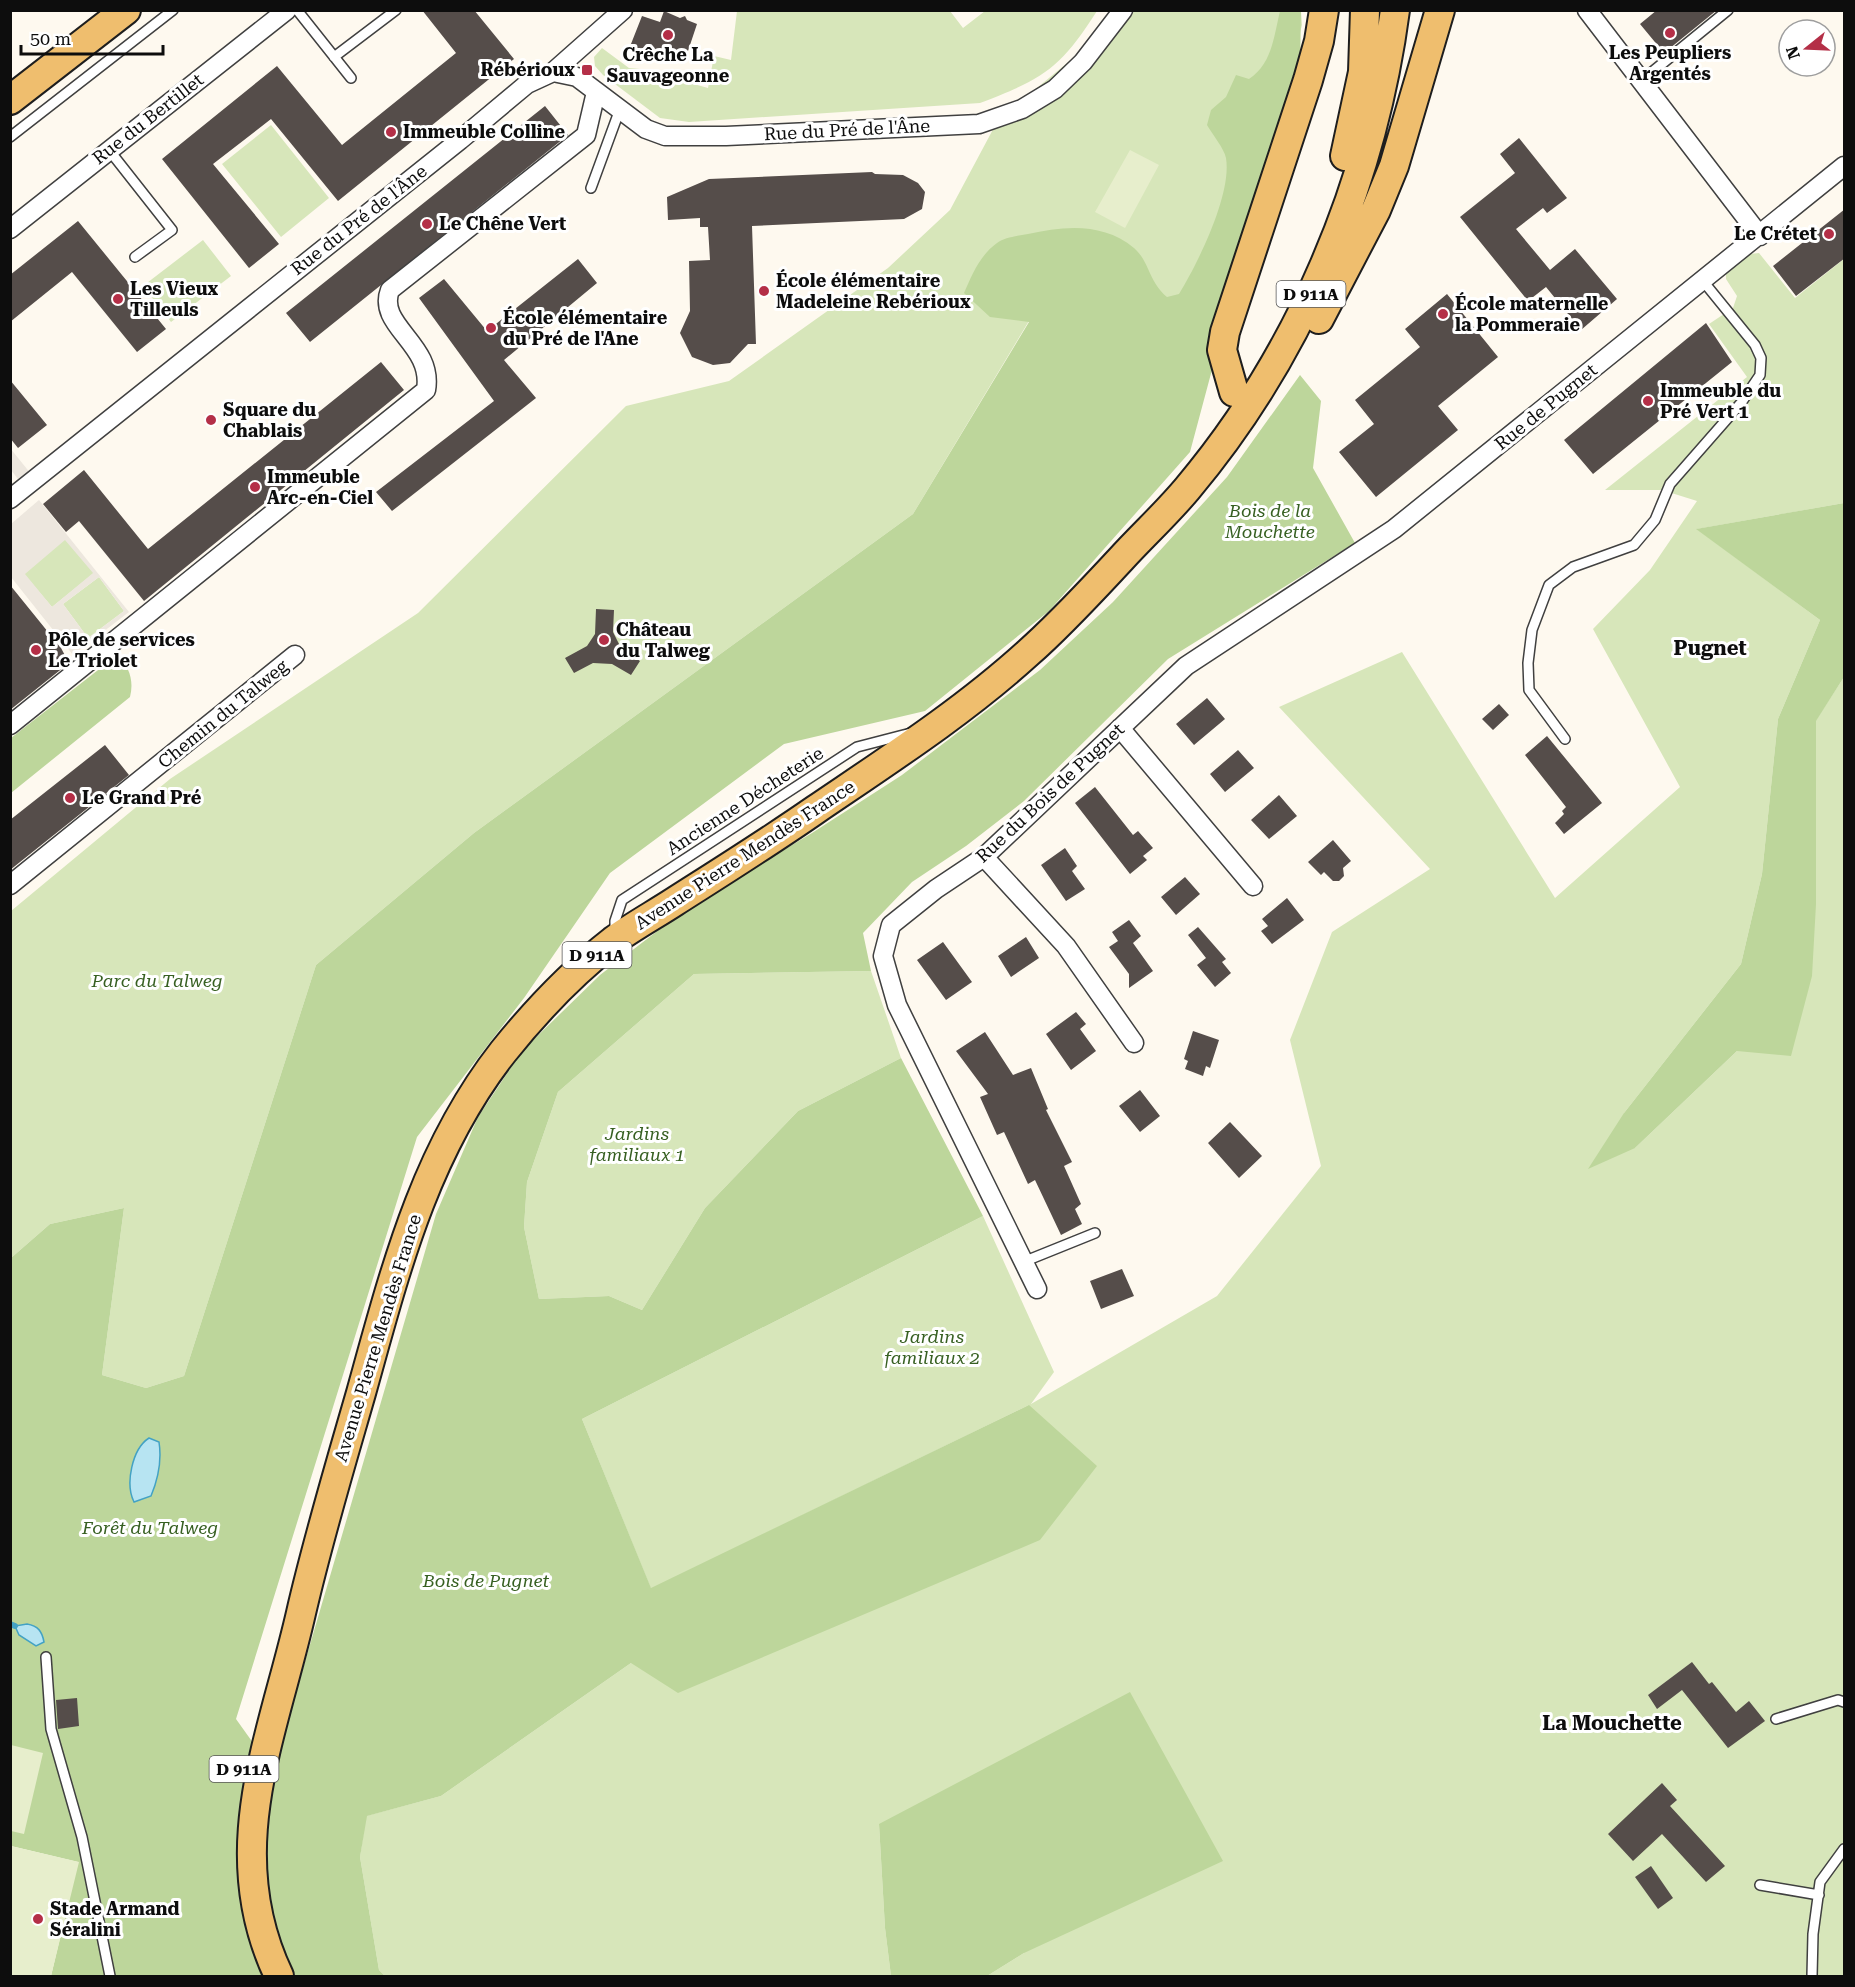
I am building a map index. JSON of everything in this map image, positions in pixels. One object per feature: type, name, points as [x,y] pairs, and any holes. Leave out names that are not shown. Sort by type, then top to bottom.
[{"type":"main road","points":[[10,100],[126,10]]},
{"type":"main road","points":[[1234,392],[1222,350],[1225,332],[1308,80],[1319,41],[1324,10]]},
{"type":"main road","name":"Avenue Pierre Mendès France","points":[[1143,536],[1167,489],[1234,392],[1289,295],[1331,199],[1350,141],[1363,72],[1365,10]]},
{"type":"main road","name":"Avenue Pierre Mendès France","points":[[279,1977],[272,1961],[258,1910],[252,1856],[255,1793],[310,1570],[405,1236],[439,1155],[471,1095],[506,1049],[564,983],[615,939],[791,826],[928,730],[1029,653],[1186,490],[1238,421],[1283,347],[1317,283],[1338,234],[1369,142],[1388,65],[1395,10]]},
{"type":"main road","points":[[1143,536],[1197,501],[1274,397],[1300,356],[1371,220],[1394,166],[1440,10]]},
{"type":"main road","name":"Avenue Pierre Mendès France","points":[[259,1977],[241,1915],[234,1853],[239,1791],[255,1715],[277,1644],[310,1570]]},
{"type":"street","name":"Rue du Bertillet","points":[[10,229],[287,10]]},
{"type":"street","points":[[553,72],[622,10]]},
{"type":"street","name":"Rue du Pré de l'Âne","points":[[10,499],[527,84],[553,72],[577,77],[646,129],[664,136],[726,136],[979,124],[1022,109],[1055,89],[1083,62],[1123,10]]},
{"type":"street","points":[[1587,10],[1760,236]]},
{"type":"street","points":[[10,725],[426,390],[428,371],[424,360],[387,310],[386,300],[390,290],[586,135],[596,92]]},
{"type":"street","name":"Rue de Pugnet","points":[[1237,634],[1394,529],[1845,166]]},
{"type":"street","name":"Rue du Bois de Pugnet","points":[[1037,1289],[897,1005],[883,956],[891,925],[936,889],[984,857],[1186,666],[1237,634]]},
{"type":"street","name":"Chemin du Talweg","points":[[10,885],[295,655]]},
{"type":"street","points":[[1120,728],[1252,886]]},
{"type":"street","points":[[984,857],[1066,946],[1134,1043]]},
{"type":"lane","points":[[10,137],[173,10]]},
{"type":"lane","points":[[297,10],[351,78]]},
{"type":"lane","points":[[334,57],[396,10]]},
{"type":"lane","points":[[1641,81],[1728,10]]},
{"type":"lane","points":[[591,188],[620,109]]},
{"type":"lane","points":[[109,150],[172,230],[135,257]]},
{"type":"lane","points":[[1565,739],[1529,690],[1528,663],[1532,630],[1549,585],[1573,567],[1634,545],[1655,520],[1671,484],[1741,403],[1760,375],[1761,358],[1755,345],[1703,281]]},
{"type":"lane","points":[[1023,1262],[1095,1233]]},
{"type":"lane","points":[[46,1658],[51,1729],[82,1837],[110,1977]]},
{"type":"lane","points":[[1776,1719],[1838,1700],[1845,1702]]},
{"type":"lane","points":[[1812,1977],[1813,1934],[1820,1882],[1845,1849]]},
{"type":"lane","points":[[1760,1885],[1819,1895]]},
{"type":"green space","points":[[737,11],[950,11],[963,28],[985,11],[1097,11],[1072,46],[1048,70],[1020,87],[980,103],[689,122],[660,118],[603,75],[595,66],[594,57],[602,48],[629,68],[708,88],[714,56],[731,60]]},
{"type":"green space","name":"Parc du Talweg","points":[[1130,11],[1301,11],[1302,25],[1192,442],[1056,276],[913,514],[474,833],[316,965],[184,1376],[146,1388],[102,1375],[124,1208],[50,1224],[11,1258],[11,911],[170,779],[418,613],[626,406],[729,381],[888,268],[950,210],[998,120]]},
{"type":"green space","points":[[1280,11],[1301,11],[1300,69],[1247,239],[1190,452],[1049,611],[925,711],[784,744],[610,873],[524,998],[417,1137],[236,1719],[273,1771],[436,1214],[478,1117],[522,1051],[600,975],[690,906],[812,833],[902,775],[1040,670],[1113,602],[1227,477],[1300,375],[1321,401],[1313,468],[1355,543],[1168,659],[1024,801],[966,846],[912,882],[863,933],[871,971],[694,974],[558,1092],[527,1182],[524,1227],[539,1299],[609,1296],[642,1310],[705,1208],[798,1111],[901,1058],[983,1216],[582,1419],[651,1588],[1029,1405],[1097,1466],[1040,1540],[678,1693],[631,1663],[441,1796],[367,1816],[360,1857],[379,1970],[385,1976],[51,1976],[78,1862],[11,1846],[11,1258],[50,1224],[124,1208],[102,1375],[146,1388],[184,1376],[316,965],[474,833],[913,514],[1029,322],[990,317],[964,293],[981,259],[997,243],[1011,237],[1055,229],[1096,230],[1122,240],[1134,248],[1143,259],[1156,285],[1167,297],[1179,294],[1204,247],[1224,190],[1226,158],[1207,125],[1211,110],[1226,97],[1236,75],[1249,79],[1263,66],[1274,40]]},
{"type":"green space","points":[[271,125],[329,198],[281,237],[222,164]]},
{"type":"green space","points":[[1130,150],[1159,165],[1125,228],[1095,212]]},
{"type":"green space","points":[[203,240],[231,276],[171,322],[143,286]]},
{"type":"green space","name":"Jardins familiaux 2","points":[[1759,253],[1795,298],[1844,259],[1844,503],[1697,529],[1820,620],[1778,719],[1762,874],[1741,964],[1624,1113],[1635,1148],[1737,1051],[1816,720],[1844,677],[1844,1976],[987,1976],[1024,1953],[879,1824],[885,1928],[891,1976],[385,1976],[379,1970],[360,1857],[366,1816],[441,1796],[631,1663],[1029,1405],[651,1589],[582,1419],[983,1216],[1054,1372],[1031,1404],[1217,1296],[1321,1166],[1290,1040],[1332,932],[1430,869],[1279,707],[1402,652],[1555,898],[1680,787],[1593,629],[1650,570],[1697,501],[1662,490],[1605,490],[1747,377],[1709,324],[1733,308],[1737,296],[1726,279],[1726,273],[1750,254]]},
{"type":"green space","points":[[1844,503],[1844,677],[1816,721],[1816,904],[1812,976],[1791,1056],[1737,1051],[1635,1148],[1588,1169],[1624,1113],[1741,964],[1762,874],[1778,719],[1820,620],[1696,529]]},
{"type":"green space","points":[[65,539],[94,573],[52,607],[24,574]]},
{"type":"green space","points":[[99,577],[124,611],[88,638],[63,604]]},
{"type":"green space","points":[[116,656],[125,664],[130,674],[130,697],[11,793],[11,738]]},
{"type":"green space","name":"Jardins familiaux 1","points":[[871,971],[901,1058],[798,1111],[705,1208],[642,1310],[609,1296],[539,1299],[524,1227],[527,1182],[558,1092],[694,974]]},
{"type":"green space","points":[[1130,1692],[1223,1861],[1024,1953],[987,1976],[891,1976],[885,1928],[879,1824]]},
{"type":"green space","points":[[11,1745],[43,1753],[24,1834],[11,1831]]},
{"type":"green space","name":"Stade Armand Séralini","points":[[11,1846],[79,1862],[51,1976],[11,1976]]},
{"type":"shaded area","points":[[10,448],[31,474],[11,491],[11,485],[18,479],[11,470]]},
{"type":"shaded area","points":[[39,500],[129,612],[73,655],[11,577],[11,524]],"holes":[[[65,540],[93,573],[52,607],[25,574]],[[99,577],[124,611],[88,638],[63,604]]]},
{"type":"water","points":[[149,1438],[159,1442],[160,1463],[157,1476],[151,1496],[134,1502],[131,1495],[130,1477],[134,1458]]},
{"type":"water","points":[[27,1624],[39,1630],[44,1642],[36,1646],[19,1635],[15,1626]]},
{"type":"building","name":"Immeuble Colline","points":[[422,10],[474,10],[514,59],[338,201],[271,119],[213,164],[279,244],[249,268],[162,159],[277,66],[342,145],[456,53]]},
{"type":"building","name":"Les Peupliers Argentés","points":[[1657,10],[1717,10],[1664,53],[1640,24]]},
{"type":"building","name":"Crêche La Sauvageonne","points":[[664,11],[680,18],[685,16],[687,20],[697,24],[687,54],[675,60],[658,54],[656,58],[629,49],[642,16],[660,22]]},
{"type":"building","name":"Le Chêne Vert","points":[[545,106],[568,135],[310,342],[286,313]]},
{"type":"building","points":[[1519,138],[1567,198],[1547,213],[1543,208],[1516,229],[1550,270],[1575,249],[1617,299],[1581,330],[1546,287],[1528,301],[1460,217],[1515,173],[1500,154]]},
{"type":"building","points":[[872,172],[903,175],[918,183],[925,192],[922,209],[904,219],[752,226],[756,344],[748,344],[730,363],[713,365],[692,357],[680,333],[690,311],[689,261],[710,260],[708,227],[700,227],[700,218],[668,220],[667,197],[709,179]]},
{"type":"building","name":"Le Crétet","points":[[1845,209],[1845,258],[1796,296],[1773,266]]},
{"type":"building","name":"Les Vieux Tilleuls","points":[[78,221],[166,329],[137,352],[72,272],[10,322],[10,275]]},
{"type":"building","points":[[578,259],[597,283],[504,360],[536,398],[392,511],[376,492],[494,401],[419,298],[444,279],[487,331]]},
{"type":"building","points":[[1447,294],[1498,357],[1438,406],[1458,430],[1376,497],[1339,452],[1374,424],[1355,400],[1420,347],[1405,329]]},
{"type":"building","name":"Immeuble du Pré Vert 1","points":[[1706,323],[1732,362],[1593,474],[1564,440]]},
{"type":"building","name":"Immeuble Arc-en-Ciel","points":[[381,362],[404,390],[144,601],[79,521],[66,532],[43,504],[84,470],[148,549]]},
{"type":"building","points":[[10,380],[47,425],[18,448],[10,438]]},
{"type":"building","name":"Pôle de services Le Triolet","points":[[10,585],[61,648],[69,663],[10,710]]},
{"type":"building","name":"Château du Talweg","points":[[596,609],[614,610],[613,632],[621,648],[640,661],[631,675],[612,664],[593,663],[574,673],[565,658],[587,646],[595,634]]},
{"type":"building","points":[[1207,698],[1225,719],[1194,745],[1176,724]]},
{"type":"building","points":[[1499,704],[1509,715],[1493,730],[1482,719]]},
{"type":"building","points":[[1547,736],[1602,803],[1564,834],[1555,823],[1564,814],[1562,811],[1566,807],[1525,755]]},
{"type":"building","name":"Le Grand Pré","points":[[105,745],[129,775],[10,870],[10,820]]},
{"type":"building","points":[[1238,750],[1254,768],[1225,792],[1210,774]]},
{"type":"building","points":[[1095,787],[1133,835],[1138,831],[1153,848],[1143,856],[1147,860],[1130,874],[1075,803]]},
{"type":"building","points":[[1279,795],[1297,816],[1269,839],[1251,820]]},
{"type":"building","points":[[1333,840],[1351,861],[1343,868],[1344,876],[1339,881],[1333,881],[1324,872],[1321,875],[1308,862]]},
{"type":"building","points":[[1065,848],[1077,866],[1072,871],[1085,889],[1066,901],[1041,865]]},
{"type":"building","points":[[1185,877],[1200,894],[1176,915],[1161,897]]},
{"type":"building","points":[[1287,898],[1304,920],[1272,944],[1261,931],[1268,926],[1262,919]]},
{"type":"building","points":[[1129,920],[1141,936],[1133,943],[1153,971],[1129,988],[1129,974],[1109,947],[1118,941],[1112,932]]},
{"type":"building","points":[[1198,927],[1226,959],[1222,962],[1231,973],[1215,987],[1197,965],[1206,958],[1188,935]]},
{"type":"building","points":[[1026,937],[1039,958],[1011,977],[998,956]]},
{"type":"building","points":[[943,942],[972,982],[946,1000],[917,960]]},
{"type":"building","points":[[1076,1012],[1086,1024],[1080,1029],[1096,1051],[1071,1070],[1046,1034]]},
{"type":"building","points":[[1193,1031],[1219,1040],[1210,1068],[1206,1066],[1203,1076],[1185,1069],[1188,1061],[1184,1059]]},
{"type":"building","points":[[985,1032],[1013,1075],[1031,1068],[1048,1109],[1046,1110],[1072,1162],[1064,1166],[1081,1204],[1075,1209],[1082,1224],[1061,1235],[1035,1180],[1028,1184],[1004,1132],[997,1135],[980,1097],[988,1094],[956,1051]]},
{"type":"building","points":[[1140,1090],[1160,1116],[1140,1132],[1119,1106]]},
{"type":"building","points":[[1230,1122],[1262,1156],[1239,1178],[1208,1143]]},
{"type":"building","points":[[1122,1269],[1134,1296],[1101,1309],[1090,1281]]},
{"type":"building","points":[[1692,1662],[1709,1684],[1712,1682],[1736,1712],[1749,1701],[1765,1721],[1728,1748],[1682,1690],[1657,1709],[1648,1695]]},
{"type":"building","points":[[77,1698],[79,1726],[58,1729],[56,1700]]},
{"type":"building","points":[[1662,1783],[1677,1800],[1670,1806],[1725,1866],[1706,1882],[1662,1834],[1633,1861],[1608,1834]]},
{"type":"building","points":[[1651,1866],[1673,1898],[1658,1909],[1635,1877]]},
{"type":"waterway","points":[[10,1624],[15,1626]]},
{"type":"place","name":"Les Peupliers Argentés","points":[[1670,33]]},
{"type":"place","name":"Crêche La Sauvageonne","points":[[668,35]]},
{"type":"place","name":"Rébérioux","points":[[587,70]]},
{"type":"place","name":"Immeuble Colline","points":[[391,132]]},
{"type":"place","name":"Le Chêne Vert","points":[[427,224]]},
{"type":"place","name":"Le Crétet","points":[[1829,234]]},
{"type":"place","name":"École élémentaire Madeleine Rebérioux","points":[[764,291]]},
{"type":"place","name":"Les Vieux Tilleuls","points":[[118,299]]},
{"type":"place","name":"École maternelle la Pommeraie","points":[[1443,314]]},
{"type":"place","name":"École élémentaire du Pré de l'Ane","points":[[491,328]]},
{"type":"place","name":"Immeuble du Pré Vert 1","points":[[1648,401]]},
{"type":"place","name":"Square du Chablais","points":[[211,420]]},
{"type":"place","name":"Immeuble Arc-en-Ciel","points":[[255,487]]},
{"type":"place","name":"Château du Talweg","points":[[604,640]]},
{"type":"place","name":"Pôle de services Le Triolet","points":[[36,650]]},
{"type":"place","name":"Le Grand Pré","points":[[70,798]]},
{"type":"place","name":"Stade Armand Séralini","points":[[38,1919]]},
{"type":"district","name":"Pugnet","points":[[1710,648]]},
{"type":"district","name":"La Mouchette","points":[[1612,1723]]},
{"type":"park label","name":"Bois de la Mouchette","points":[[1270,521]]},
{"type":"park label","name":"Forêt du Talweg","points":[[150,1528]]},
{"type":"park label","name":"Bois de Pugnet","points":[[486,1581]]}]
